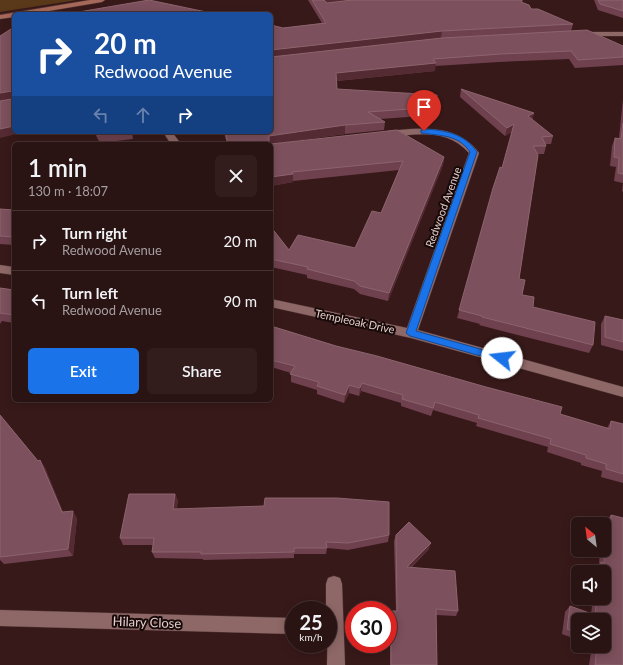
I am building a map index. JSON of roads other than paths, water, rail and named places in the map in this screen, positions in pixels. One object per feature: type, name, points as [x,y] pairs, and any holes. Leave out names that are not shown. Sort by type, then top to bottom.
[{"type":"street","points":[[30,12],[102,0]]},
{"type":"street","points":[[0,17],[12,15]]},
{"type":"street","points":[[568,35],[607,33],[623,34]]},
{"type":"street","name":"Redwood Avenue","points":[[375,135],[436,131],[458,137],[474,152],[410,333]]},
{"type":"street","points":[[0,269],[12,271]]},
{"type":"street","name":"Templeoak Drive","points":[[273,303],[410,333],[623,392]]},
{"type":"street","points":[[333,601],[334,584]]},
{"type":"street","name":"Hilary Close","points":[[0,618],[285,626]]},
{"type":"street","points":[[335,653],[336,665]]}]
